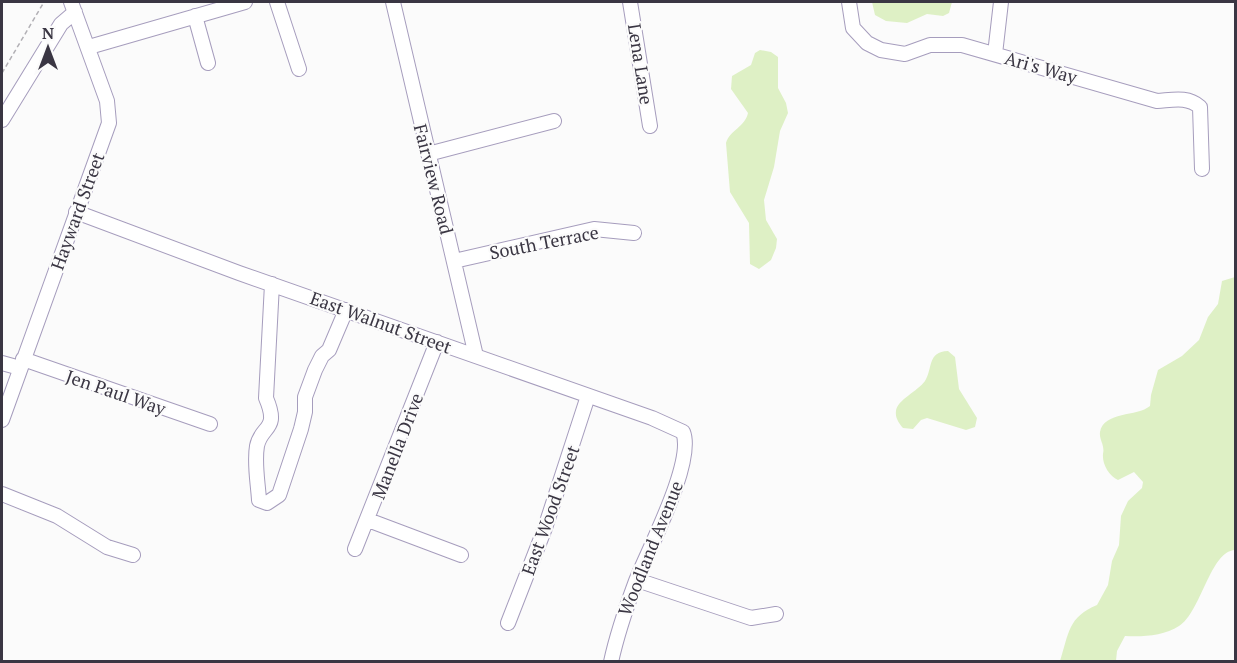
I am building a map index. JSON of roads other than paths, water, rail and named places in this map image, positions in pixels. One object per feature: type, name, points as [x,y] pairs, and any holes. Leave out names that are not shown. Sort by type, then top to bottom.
[{"type":"street","points":[[89,47],[245,2]]},
{"type":"street","points":[[277,2],[299,69]]},
{"type":"street","name":"Fairview Road","points":[[393,2],[476,356]]},
{"type":"street","name":"Lena Lane","points":[[630,2],[650,126]]},
{"type":"street","name":"Ari's Way","points":[[849,2],[853,28],[867,43],[881,50],[905,54],[930,45],[962,45],[1157,101],[1184,99],[1200,107],[1202,169]]},
{"type":"street","points":[[995,54],[1001,2]]},
{"type":"street","points":[[2,120],[73,7]]},
{"type":"street","name":"Hayward Street","points":[[2,420],[109,123],[107,100],[73,7]]},
{"type":"street","points":[[195,16],[208,63]]},
{"type":"street","points":[[428,154],[554,121]]},
{"type":"street","name":"East Walnut Street","points":[[76,212],[652,418],[674,427],[684,435]]},
{"type":"street","name":"South Terrace","points":[[454,261],[594,229],[634,233]]},
{"type":"street","points":[[272,284],[266,398],[272,411],[267,432],[260,436],[257,447],[259,500],[267,503],[279,495],[301,429],[305,412],[305,397],[315,370],[322,356],[329,350],[346,310]]},
{"type":"street","name":"Manella Drive","points":[[355,549],[437,342]]},
{"type":"street","name":"Jen Paul Way","points":[[2,363],[21,364],[210,424]]},
{"type":"street","name":"East Wood Street","points":[[508,623],[545,528],[588,396]]},
{"type":"street","name":"Woodland Avenue","points":[[611,662],[619,627],[673,494],[684,458],[684,435]]},
{"type":"street","points":[[2,494],[57,516],[107,547],[133,555]]},
{"type":"street","points":[[368,520],[461,555]]},
{"type":"street","points":[[637,580],[751,618],[776,614]]}]
